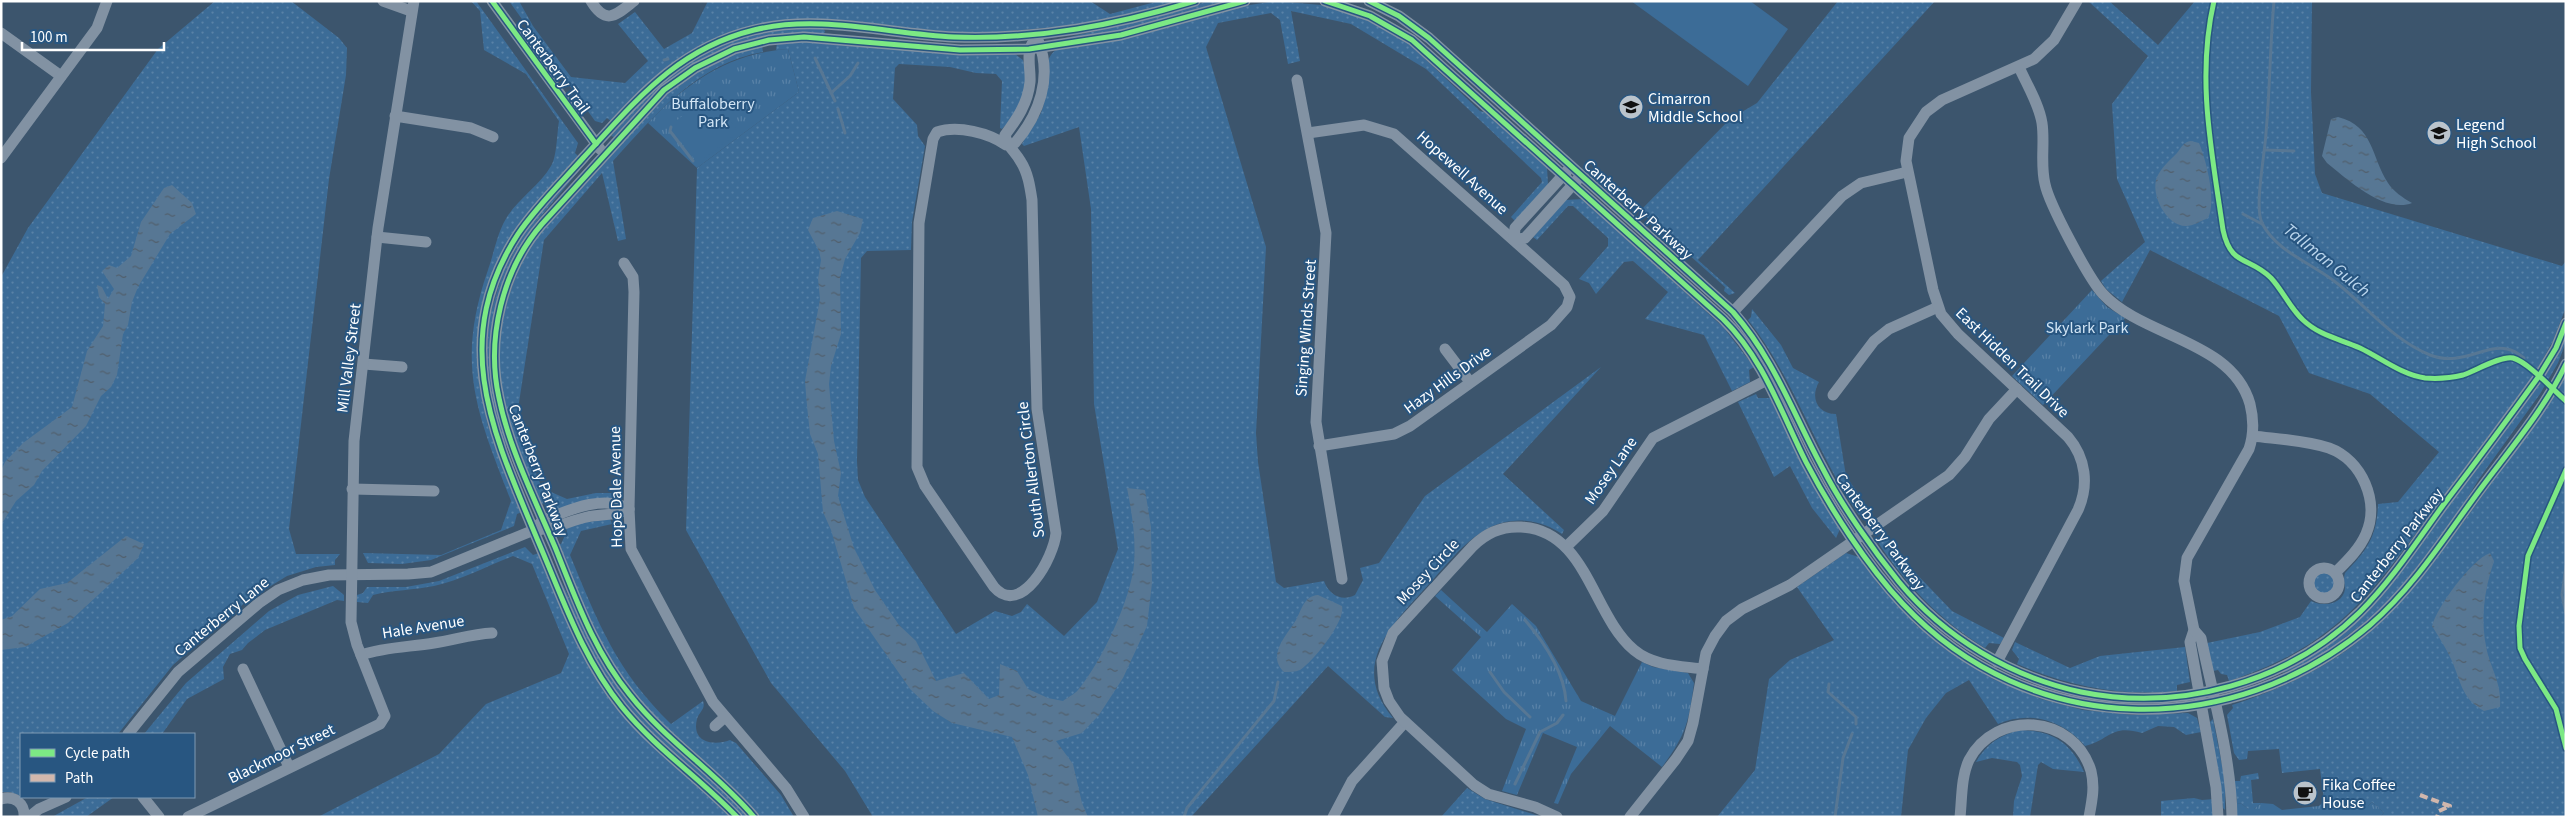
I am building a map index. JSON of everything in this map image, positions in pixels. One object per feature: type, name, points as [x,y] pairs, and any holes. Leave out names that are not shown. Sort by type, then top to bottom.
[{"type":"street","points":[[1,158],[99,24],[106,1]]},
{"type":"street","points":[[383,1],[412,6]]},
{"type":"street","name":"Canterberry Trail","points":[[492,1],[605,154]]},
{"type":"street","points":[[591,1],[599,12],[608,17],[614,16],[634,1]]},
{"type":"street","name":"Canterberry Parkway","points":[[737,817],[643,730],[609,690],[578,638],[499,444],[486,402],[482,365],[484,323],[496,278],[516,237],[531,217],[651,85],[679,62],[721,40],[754,30],[786,25],[816,24],[952,37],[1037,36],[1122,22],[1195,1]]},
{"type":"street","name":"Canterberry Parkway","points":[[754,817],[645,713],[621,684],[592,635],[511,439],[499,399],[495,368],[498,320],[508,284],[529,241],[605,154],[657,98],[680,78],[709,60],[758,42],[804,37],[960,50],[1029,49],[1090,42],[1132,33],[1245,1]]},
{"type":"street","name":"Canterberry Parkway","points":[[1325,1],[1346,4],[1379,20],[1412,40],[1728,324],[1748,348],[1767,380],[1813,475],[1854,540],[1889,588],[1924,624],[1959,652],[2006,679],[2062,699],[2104,707],[2159,710],[2200,699],[2212,691],[2258,677],[2293,661],[2340,629],[2376,595],[2539,376],[2556,348],[2566,324]]},
{"type":"street","name":"Canterberry Parkway","points":[[1369,1],[1393,13],[1423,33],[1733,312],[1766,355],[1828,478],[1898,581],[1921,606],[1956,636],[1998,662],[2053,684],[2098,695],[2200,699],[2215,702],[2260,690],[2306,669],[2344,646],[2383,613],[2420,572],[2546,400],[2566,364]]},
{"type":"street","name":"East Hidden Trail Drive","points":[[1998,662],[2078,510],[2084,483],[2082,461],[2071,441],[1952,328],[1938,307],[1907,172],[1906,153],[1909,138],[1917,122],[1926,112],[1942,100],[2019,67],[2038,56],[2051,44],[2077,1]]},
{"type":"street","name":"Mill Valley Street","points":[[385,716],[361,655],[351,622],[352,489],[354,441],[377,237],[412,6]]},
{"type":"street","points":[[1,32],[61,76]]},
{"type":"street","points":[[1037,36],[1041,47],[1044,80],[1037,112],[1015,143],[1006,145],[1005,135],[1021,111],[1030,85],[1029,49],[1037,36]]},
{"type":"street","points":[[2019,67],[2042,122],[2043,174],[2046,190],[2096,285],[2112,303],[2122,310],[2216,358],[2231,371],[2244,389],[2249,402],[2253,436],[2243,462],[2187,558],[2184,581],[2194,630],[2201,638],[2215,702],[2229,779],[2232,817]]},
{"type":"street","name":"Singing Winds Street","points":[[1297,80],[1326,233],[1316,414],[1319,446],[1342,579]]},
{"type":"street","points":[[395,116],[471,128],[493,138]]},
{"type":"street","name":"Hopewell Avenue","points":[[1308,133],[1358,125],[1389,131],[1406,142],[1575,296]]},
{"type":"street","name":"South Allerton Circle","points":[[941,131],[973,132],[989,135],[1006,145],[1018,157],[1024,168],[1032,200],[1037,409],[1056,533],[1054,550],[1045,569],[1027,587],[1010,596],[1003,595],[994,587],[940,508],[920,475],[916,456],[919,218],[933,139],[937,132],[941,131]]},
{"type":"street","points":[[1572,166],[1515,228],[1514,240],[1525,238],[1582,175]]},
{"type":"street","points":[[1733,312],[1842,196],[1864,182],[1907,172]]},
{"type":"street","points":[[377,237],[426,242]]},
{"type":"street","name":"Hope Dale Avenue","points":[[624,263],[633,277],[634,292],[629,509],[629,540],[634,558],[713,702],[786,788],[804,817]]},
{"type":"street","name":"Hazy Hills Drive","points":[[1319,446],[1397,433],[1415,423],[1551,325],[1575,296]]},
{"type":"street","points":[[1833,395],[1874,340],[1894,327],[1938,307]]},
{"type":"street","points":[[1445,349],[1470,382]]},
{"type":"street","points":[[364,364],[402,367]]},
{"type":"street","name":"Mosey Lane","points":[[1566,547],[1603,511],[1643,448],[1655,436],[1767,380]]},
{"type":"street","points":[[1630,817],[1676,760],[1688,741],[1694,723],[1709,645],[1731,617],[1742,609],[1790,585],[1949,475],[1965,457],[1989,419],[2017,389]]},
{"type":"street","points":[[2253,436],[2329,448],[2348,460],[2361,476],[2370,503],[2368,530],[2358,549],[2334,573]]},
{"type":"street","points":[[352,489],[434,491]]},
{"type":"street","name":"Canterberry Lane","points":[[129,733],[178,672],[266,598],[286,586],[310,578],[351,574],[415,574],[436,571],[546,525],[582,518],[619,514],[629,509]]},
{"type":"street","name":"Mosey Circle","points":[[1557,817],[1535,807],[1482,790],[1406,722],[1389,701],[1381,671],[1384,653],[1389,640],[1410,614],[1473,546],[1490,533],[1510,527],[1529,528],[1551,535],[1566,547],[1630,647],[1652,660],[1703,670]]},
{"type":"street","points":[[2194,630],[2190,642],[2216,787],[2218,817]]},
{"type":"street","name":"Hale Avenue","points":[[361,655],[384,649],[441,642],[470,634],[492,633]]},
{"type":"street","points":[[243,669],[289,766]]},
{"type":"street","name":"Blackmoor Street","points":[[188,817],[289,766],[380,724],[385,716]]},
{"type":"street","points":[[715,726],[725,717]]},
{"type":"street","points":[[1333,817],[1352,781],[1406,722]]},
{"type":"street","points":[[1960,817],[1964,776],[1971,758],[1982,742],[2010,726],[2033,724],[2062,734],[2076,745],[2086,761],[2092,775],[2093,794],[2089,817]]},
{"type":"street","points":[[1,799],[8,798],[39,809]]},
{"type":"street","points":[[29,817],[39,809],[64,798]]},
{"type":"street","points":[[144,798],[159,817]]},
{"type":"street","points":[[18,801],[24,810],[24,817]]},
{"type":"green space","points":[[215,1],[291,1],[339,38],[347,48],[346,75],[329,179],[289,529],[296,554],[340,554],[335,560],[335,565],[316,567],[287,576],[248,600],[173,665],[119,733],[20,733],[20,796],[10,792],[1,792],[1,277],[28,228],[158,49]]},
{"type":"green space","points":[[471,1],[476,1],[578,143],[575,153],[579,157],[498,264],[479,384],[488,426],[522,512],[517,514],[514,526],[431,560],[402,564],[368,563],[363,553],[441,555],[501,530],[511,501],[480,413],[474,386],[472,359],[473,331],[479,301],[501,229],[512,210],[551,166],[556,151],[559,121],[526,74],[484,50],[480,11]]},
{"type":"green space","points":[[509,1],[519,1],[533,26],[571,77],[625,83],[648,61],[618,24],[635,12],[664,49],[692,33],[708,1],[1090,1],[1110,14],[1159,1],[1183,1],[1091,24],[976,34],[835,22],[719,37],[612,122],[607,118],[602,123],[595,121]]},
{"type":"green space","points":[[1208,1],[1226,1],[1135,29],[1065,38],[1148,19]]},
{"type":"green space","points":[[1275,1],[1321,5],[1355,14],[1406,41],[1480,111],[1487,113],[1547,167],[1548,185],[1515,221],[1511,217],[1542,182],[1541,178],[1426,69],[1351,24],[1291,11],[1300,61],[1288,64],[1280,20],[1271,13],[1218,23],[1206,47],[1266,247],[1256,433],[1258,462],[1276,582],[1284,588],[1324,581],[1329,590],[1336,596],[1345,598],[1355,595],[1363,580],[1360,568],[1379,563],[1425,496],[1601,367],[1503,474],[1564,530],[1562,534],[1536,522],[1511,521],[1483,531],[1471,540],[1449,561],[1402,614],[1381,646],[1375,662],[1375,680],[1380,698],[1393,718],[1385,717],[1328,666],[1191,817],[873,817],[845,771],[771,683],[686,530],[697,168],[799,92],[788,49],[776,50],[777,43],[793,41],[1015,54],[1023,60],[1025,78],[1022,97],[1014,115],[1002,129],[1000,128],[1002,81],[996,74],[976,73],[950,67],[899,64],[895,68],[893,99],[917,125],[918,136],[925,146],[912,222],[911,250],[867,251],[861,258],[858,480],[865,497],[956,634],[995,611],[1012,616],[1021,612],[1027,604],[1064,636],[1097,602],[1118,549],[1094,404],[1091,209],[1079,127],[1024,146],[1022,144],[1038,119],[1044,103],[1048,60],[1056,50],[1237,7]]},
{"type":"green space","points":[[1631,1],[1750,1],[1788,29],[1748,86]]},
{"type":"green space","points":[[1838,1],[1935,1],[1698,260],[1735,293],[1729,295],[1724,291],[1725,287],[1640,211],[1730,119],[1757,103]]},
{"type":"green space","points":[[2088,1],[2109,1],[2158,45],[2195,1],[2312,1],[2311,92],[2315,174],[2322,193],[2562,266],[2566,261],[2566,307],[2553,341],[2534,375],[2392,565],[2349,613],[2325,633],[2298,651],[2266,667],[2229,681],[2227,675],[2221,674],[2218,670],[2213,671],[2207,643],[2260,632],[2300,617],[2311,601],[2326,604],[2340,598],[2345,589],[2345,573],[2365,550],[2373,534],[2378,504],[2398,502],[2439,452],[2370,394],[2309,373],[2279,316],[2150,250],[2122,302],[2106,289],[2101,281],[2145,242],[2117,179],[2112,104],[2148,56]]},
{"type":"green space","points":[[787,29],[824,29],[825,32],[823,34],[722,50],[614,137],[611,136],[649,93],[683,64],[742,37]]},
{"type":"green space","points":[[762,46],[763,52],[740,58],[718,67],[679,93],[613,161],[626,239],[618,241],[602,173],[544,240],[516,422],[542,488],[567,499],[596,493],[612,493],[612,499],[558,510],[541,503],[510,428],[503,403],[500,381],[499,358],[504,315],[517,274],[538,235],[659,100],[684,80],[727,56]]},
{"type":"green space","name":"Buffaloberry Park","points":[[788,49],[799,92],[697,168],[648,123],[694,83],[728,63],[747,56]]},
{"type":"green space","points":[[706,98],[712,98],[736,128],[736,134],[701,161],[696,161],[672,131],[672,124]]},
{"type":"green space","points":[[587,161],[537,221],[502,290],[497,407],[517,467],[498,429],[486,367],[489,318],[503,272],[527,228]]},
{"type":"green space","points":[[1583,199],[1724,328],[1754,367],[1749,370],[1750,382],[1732,391],[1704,335],[1645,319],[1668,292],[1633,261],[1624,262],[1596,294],[1589,283],[1579,279],[1608,246],[1608,238],[1573,206],[1568,206],[1537,240],[1533,237],[1565,200]]},
{"type":"green space","name":"Skylark Park","points":[[2092,290],[2107,307],[2125,318],[2043,405],[2012,376]]},
{"type":"green space","points":[[1752,309],[1781,345],[1793,368],[1819,382],[1815,393],[1817,404],[1824,411],[1836,414],[1846,476],[1872,514],[1862,513],[1859,515],[1844,492],[1779,367],[1748,320],[1751,317]]},
{"type":"green space","points":[[2566,332],[2566,342],[2558,363],[2540,394],[2479,479],[2452,523],[2386,606],[2311,663],[2282,673],[2347,628]]},
{"type":"green space","points":[[2566,373],[2566,817],[2380,817],[2384,813],[2372,802],[2368,806],[2363,806],[2357,800],[2349,799],[2337,808],[2324,801],[2320,769],[2282,773],[2279,749],[2248,751],[2247,759],[2239,760],[2234,753],[2227,715],[2233,708],[2232,705],[2269,692],[2321,667],[2354,645],[2381,622],[2414,587],[2434,562],[2511,455]]},
{"type":"green space","points":[[1756,394],[1758,398],[1770,398],[1800,461],[1840,529],[1836,538],[1812,508],[1790,466],[1774,477],[1738,402]]},
{"type":"green space","points":[[610,519],[612,524],[581,531],[570,555],[611,646],[636,685],[671,724],[703,701],[704,706],[697,719],[697,733],[705,741],[717,743],[730,740],[736,743],[781,795],[794,817],[759,817],[663,726],[633,693],[597,638],[558,545],[561,544],[567,531],[565,528],[579,523]]},
{"type":"green space","points":[[1884,533],[1907,564],[1952,611],[2004,638],[2000,644],[1989,643],[1985,648],[1969,638],[1926,602],[1902,575],[1879,544]]},
{"type":"green space","points":[[525,547],[533,555],[539,553],[592,671],[731,817],[318,817],[439,754],[486,704],[561,673],[569,654],[532,564],[513,556],[464,577],[444,583],[381,593],[373,595],[368,603],[357,602],[357,595],[363,593],[367,587],[406,587],[439,581]]},
{"type":"green space","points":[[1846,553],[1859,557],[1879,585],[1916,625],[1945,649],[1993,679],[2041,699],[2083,710],[2133,715],[2188,713],[2197,718],[2201,732],[2186,735],[2174,727],[2158,726],[2142,733],[2124,730],[2085,746],[2066,730],[2045,720],[2022,718],[1998,724],[1969,680],[1946,693],[1926,718],[1908,750],[1901,817],[1717,817],[1755,770],[1769,679],[1790,660],[1834,640],[1797,587]]},
{"type":"green space","points":[[2324,572],[2332,575],[2335,583],[2332,591],[2324,594],[2316,591],[2313,583],[2316,575]]},
{"type":"green space","points":[[560,579],[599,658],[749,817],[742,817],[681,761],[641,722],[623,701],[587,647]]},
{"type":"green space","points":[[333,586],[344,595],[344,601],[337,600],[265,630],[242,650],[230,654],[223,667],[224,679],[187,699],[163,733],[145,733],[186,683],[269,611],[298,595]]},
{"type":"green space","points":[[1441,590],[1487,632],[1512,604],[1536,626],[1581,701],[1615,716],[1642,662],[1653,667],[1688,673],[1694,683],[1688,718],[1681,737],[1662,767],[1610,726],[1571,774],[1558,804],[1554,803],[1577,747],[1543,733],[1517,795],[1502,791],[1526,729],[1506,719],[1452,670],[1481,637],[1435,596]]},
{"type":"green space","points":[[2015,642],[2070,668],[2100,656],[2185,647],[2190,682],[2177,685],[2177,691],[2156,692],[2115,691],[2075,684],[2017,664],[2019,659],[2012,650]]},
{"type":"green space","points":[[2213,719],[2225,780],[2225,810],[2223,808],[2210,722]]},
{"type":"green space","points":[[2021,730],[2043,733],[2060,740],[2073,753],[2084,772],[2053,769],[2041,762],[2038,765],[2030,817],[2013,817],[2014,801],[2022,776],[2020,765],[2017,762],[1992,758],[1976,762],[1989,745],[2007,734]]},
{"type":"green space","points":[[2258,773],[2259,779],[2251,780],[2253,803],[2261,803],[2254,809],[2248,809],[2242,804],[2237,803],[2234,781],[2240,781],[2241,776]]},
{"type":"green space","points":[[1467,788],[1485,799],[1542,817],[1441,817]]},
{"type":"green space","points":[[86,798],[113,798],[86,817],[52,817]]},
{"type":"green space","points":[[2194,798],[2202,800],[2214,799],[2214,817],[2161,817],[2161,801]]},
{"type":"green space","points":[[2349,799],[2366,806],[2372,802],[2384,813],[2380,817],[2236,817],[2237,803],[2242,804],[2248,809],[2254,809],[2261,803],[2273,804],[2282,810],[2319,806],[2324,801],[2337,808]]},
{"type":"water","points":[[2338,117],[2350,121],[2359,127],[2370,144],[2388,183],[2398,194],[2412,203],[2390,204],[2379,199],[2356,186],[2327,163],[2322,156],[2331,119]]},
{"type":"water","points":[[2191,141],[2199,143],[2202,150],[2211,191],[2211,202],[2208,218],[2186,226],[2179,225],[2166,215],[2158,200],[2155,184],[2163,167],[2184,144]]},
{"type":"water","points":[[172,185],[192,203],[196,214],[170,234],[138,287],[132,302],[128,325],[123,334],[117,375],[111,387],[101,396],[86,426],[42,471],[34,485],[16,501],[1,525],[1,471],[5,462],[23,443],[72,407],[87,351],[103,326],[105,304],[99,297],[97,285],[102,287],[108,299],[114,289],[102,271],[109,265],[117,268],[131,256],[141,222],[164,188]]},
{"type":"water","points":[[837,211],[863,219],[860,233],[845,259],[840,278],[841,334],[831,366],[829,384],[834,441],[841,473],[838,496],[854,548],[875,590],[899,625],[916,641],[936,681],[964,673],[989,699],[999,695],[1000,664],[1017,671],[1028,689],[1048,698],[1063,701],[1077,691],[1096,664],[1105,647],[1121,612],[1132,578],[1134,536],[1127,488],[1145,490],[1151,527],[1152,583],[1147,626],[1123,678],[1099,715],[1082,733],[1056,741],[1073,764],[1082,803],[1088,817],[1038,817],[1028,775],[1012,737],[952,723],[933,711],[910,689],[854,608],[831,530],[823,512],[818,454],[810,434],[805,381],[820,299],[818,279],[821,260],[819,251],[808,230],[813,218]]},
{"type":"water","points":[[126,536],[144,544],[138,558],[68,623],[25,647],[1,650],[1,620],[12,616],[40,589],[67,583]]},
{"type":"water","points":[[2490,553],[2494,561],[2484,606],[2484,628],[2487,651],[2500,692],[2500,707],[2484,711],[2476,706],[2466,694],[2448,653],[2432,626],[2440,608],[2456,585],[2482,557]]},
{"type":"water","points":[[1318,595],[1342,606],[1339,621],[1327,641],[1306,666],[1298,671],[1284,672],[1279,666],[1277,659],[1280,645],[1306,600]]},
{"type":"waterway","name":"Tallman Gulch","points":[[2274,1],[2259,205],[2262,223],[2268,233],[2286,250],[2338,284],[2393,332],[2417,349],[2441,358],[2452,358],[2499,348],[2514,351],[2524,358]]},
{"type":"waterway","points":[[815,58],[835,101]]},
{"type":"waterway","points":[[664,60],[668,59]]},
{"type":"waterway","points":[[831,93],[850,76],[858,63]]},
{"type":"waterway","points":[[838,109],[845,133]]},
{"type":"waterway","points":[[671,127],[670,131],[693,161]]},
{"type":"waterway","points":[[2265,150],[2294,151]]},
{"type":"waterway","points":[[2243,214],[2262,224]]},
{"type":"waterway","name":"Tallman Gulch","points":[[2566,566],[2562,595],[2566,614]]},
{"type":"waterway","points":[[1525,620],[1539,637],[1552,658],[1561,679],[1566,701]]},
{"type":"waterway","points":[[1490,672],[1504,692],[1530,717]]},
{"type":"waterway","points":[[1184,817],[1187,808],[1274,701],[1278,682]]},
{"type":"waterway","points":[[1829,684],[1828,692],[1856,717],[1856,724]]},
{"type":"waterway","points":[[1515,784],[1540,732],[1557,723],[1563,715]]},
{"type":"waterway","points":[[1835,817],[1843,758],[1852,734]]},
{"type":"marked path","points":[[2420,795],[2450,806],[2439,811],[2437,817]]},
{"type":"cycle path","points":[[492,1],[596,144]]},
{"type":"cycle path","points":[[737,817],[663,750],[635,722],[608,688],[574,627],[506,464],[485,388],[482,351],[485,313],[497,274],[518,234],[550,194],[621,117],[659,80],[679,64],[702,50],[726,39],[754,30],[804,24],[854,26],[954,37],[1016,36],[1106,24],[1195,1]]},
{"type":"cycle path","points":[[754,817],[740,801],[644,712],[617,678],[587,624],[523,474],[503,417],[495,375],[495,352],[496,329],[507,284],[528,242],[542,224],[664,90],[695,68],[734,49],[769,40],[804,37],[960,50],[1029,49],[1121,35],[1245,1]]},
{"type":"cycle path","points":[[1325,1],[1370,16],[1412,40],[1723,319],[1737,334],[1760,368],[1806,462],[1826,498],[1876,572],[1903,604],[1954,648],[2010,681],[2070,701],[2132,709],[2195,705],[2257,690],[2315,663],[2370,625],[2402,594],[2527,427],[2558,380],[2566,364]]},
{"type":"cycle path","points":[[1369,1],[1399,16],[1429,38],[1733,312],[1748,330],[1772,368],[1823,469],[1849,513],[1889,569],[1917,602],[1937,621],[1981,652],[2030,676],[2081,692],[2118,697],[2156,698],[2194,694],[2231,686],[2266,674],[2300,657],[2331,637],[2372,600],[2404,560],[2539,376],[2556,348],[2566,323]]},
{"type":"cycle path","points":[[2214,1],[2206,58],[2208,116],[2223,230],[2226,242],[2236,256],[2263,271],[2271,278],[2294,310],[2316,330],[2360,348],[2400,370],[2425,378],[2449,378],[2463,375],[2502,359],[2513,358],[2533,370],[2566,401]]},
{"type":"cycle path","points":[[2566,470],[2528,556],[2519,626],[2520,648],[2556,709],[2566,748]]},
{"type":"place","name":"Cimarron Middle School","points":[[1631,107]]},
{"type":"place","name":"Legend High School","points":[[2439,133]]},
{"type":"place","name":"Fika Coffee House","points":[[2305,793]]}]
